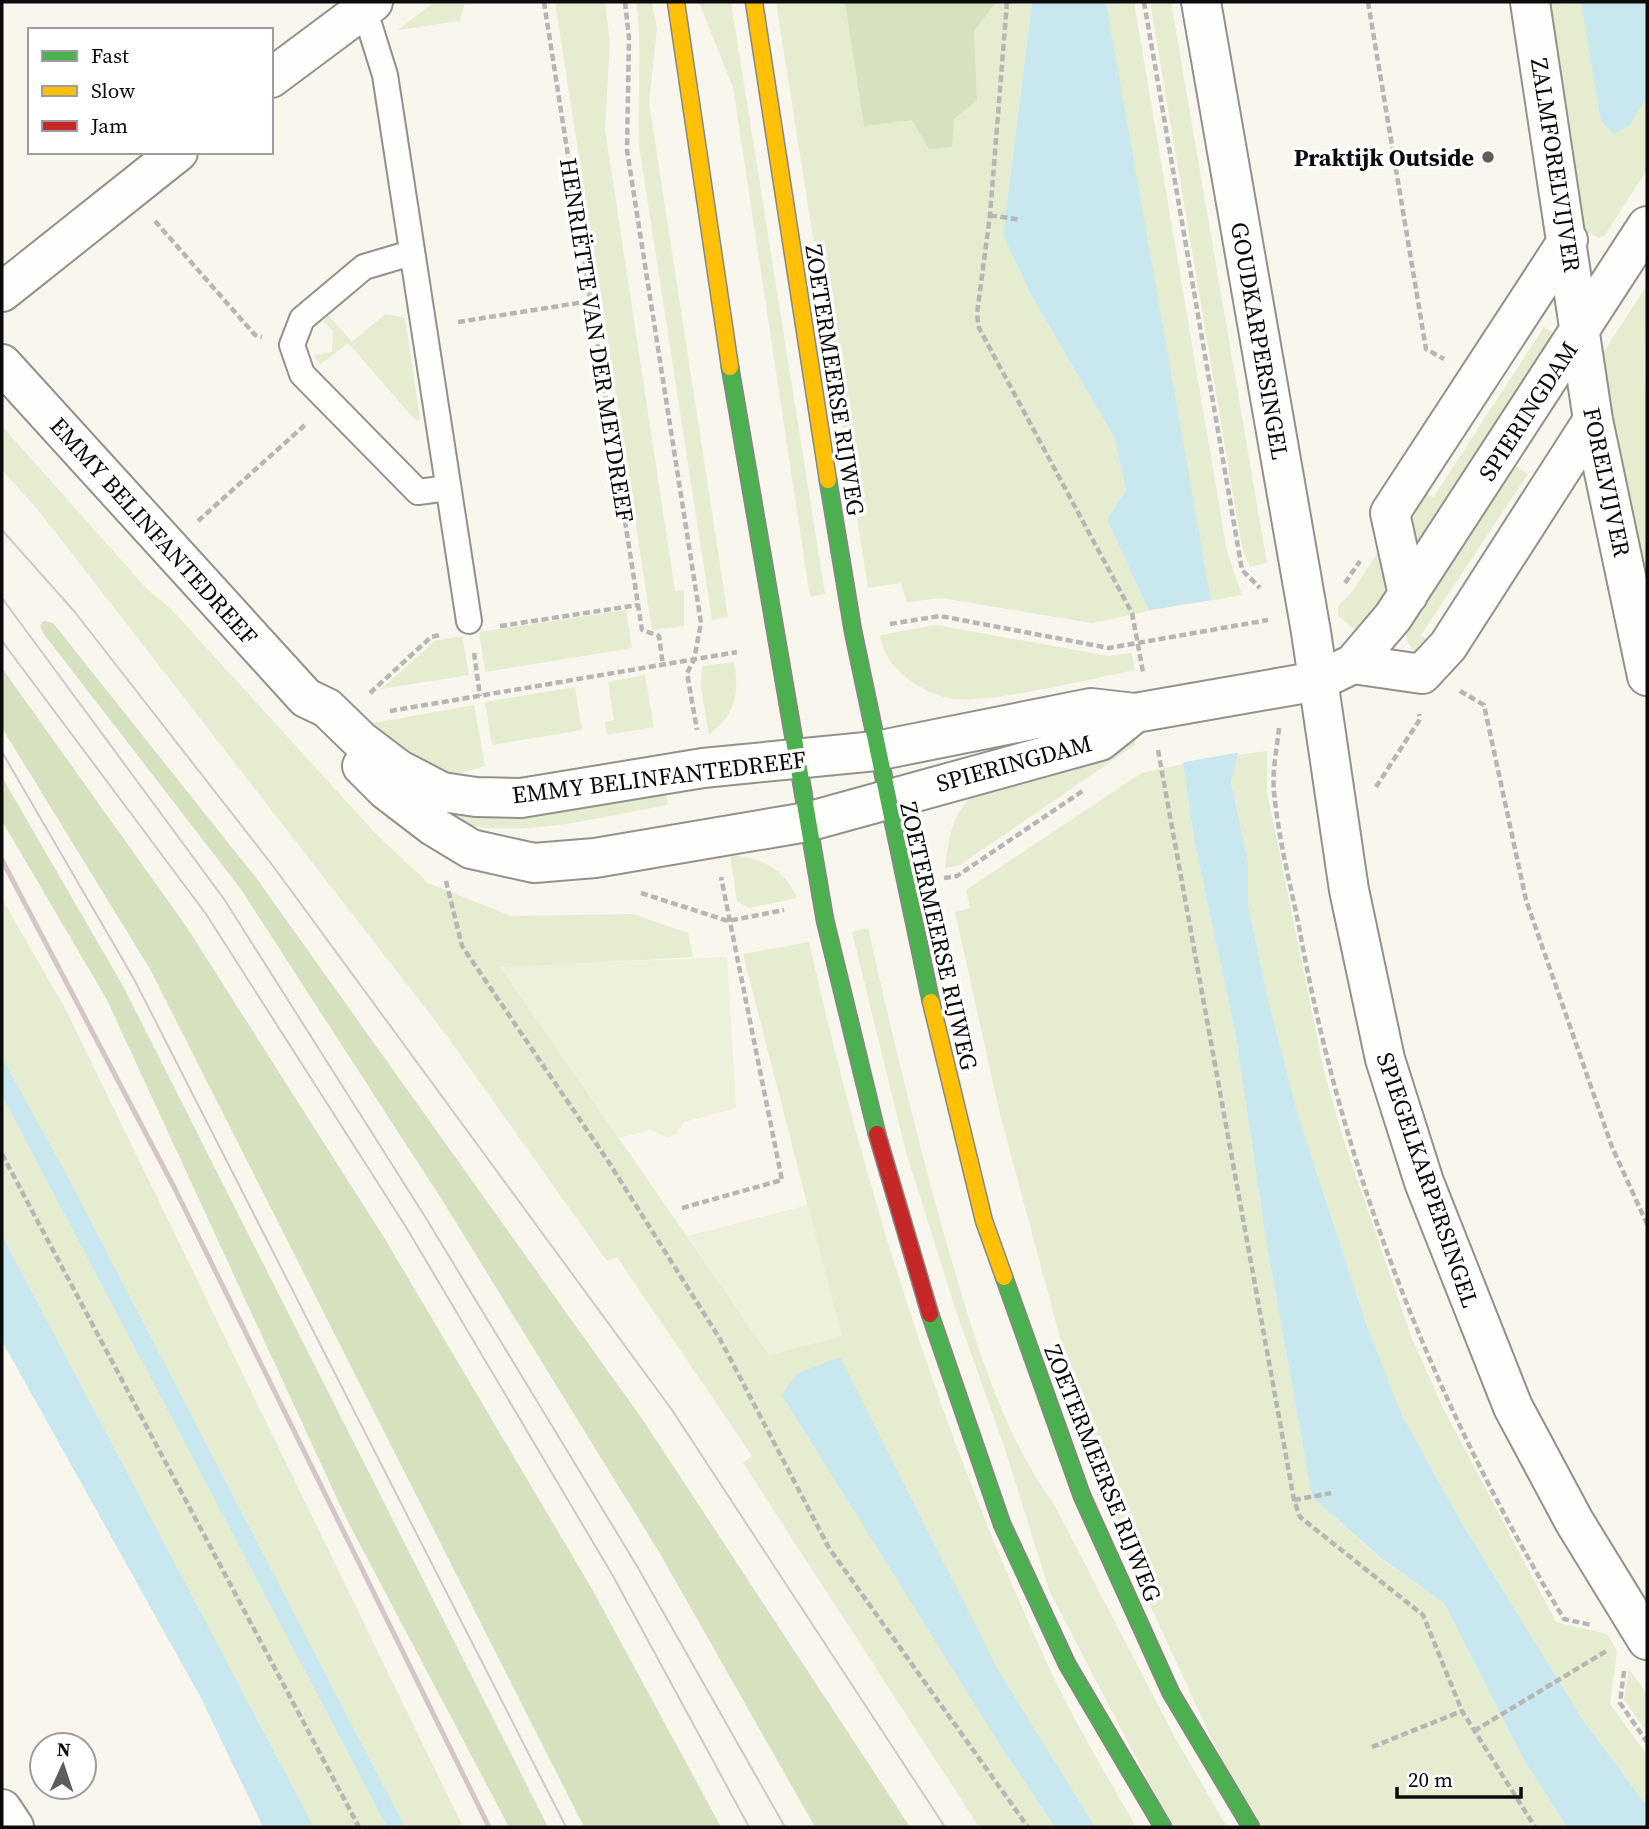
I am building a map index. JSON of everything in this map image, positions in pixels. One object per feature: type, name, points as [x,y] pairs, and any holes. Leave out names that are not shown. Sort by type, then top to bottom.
[{"type":"main road","points":[[676,2],[741,441],[795,759],[825,920],[870,1111],[928,1307],[1002,1524],[1067,1664],[1163,1827]]},
{"type":"main road","name":"ZOETERMEERSE RIJWEG","points":[[754,2],[799,305],[853,631],[885,799],[946,1073],[984,1221],[1032,1363],[1082,1496],[1171,1693],[1251,1827]]},
{"type":"street","name":"GOUDKARPERSINGEL","points":[[1201,2],[1318,681]]},
{"type":"street","name":"ZALMFORELVIJVER","points":[[1530,2],[1581,329]]},
{"type":"street","points":[[273,77],[369,5]]},
{"type":"street","points":[[2,292],[175,154]]},
{"type":"street","name":"SPIERINGDAM","points":[[876,751],[1091,708],[1147,711],[1318,681],[1353,664],[1377,640],[1408,595],[1647,226]]},
{"type":"street","points":[[1408,595],[1390,513],[1568,240]]},
{"type":"street","name":"FORELVIJVER","points":[[1581,329],[1593,420],[1647,676]]},
{"type":"street","name":"EMMY BELINFANTEDREEF","points":[[2,364],[306,698],[313,716],[386,790],[433,826],[471,849],[534,863],[595,858],[807,822],[885,799]]},
{"type":"street","points":[[1353,664],[1422,674],[1448,646],[1593,420]]},
{"type":"street","name":"SPIEGELKARPERSINGEL","points":[[1318,681],[1342,841],[1385,1059],[1424,1182],[1475,1317],[1525,1430],[1574,1521],[1644,1636]]},
{"type":"street","name":"EMMY BELINFANTEDREEF","points":[[306,698],[327,708],[361,741],[398,769],[442,792],[477,797],[521,798],[703,768],[876,751]]},
{"type":"street","name":"SPIERINGDAM","points":[[885,799],[1100,741],[1147,711]]},
{"type":"street","points":[[2,1809],[14,1827]]},
{"type":"lane","points":[[369,5],[385,75],[422,328],[470,621]]},
{"type":"lane","points":[[411,253],[365,267],[302,319],[292,345],[302,373],[418,492],[448,488]]},
{"type":"path","name":"HENRIËTTE VAN DER MEYDREEF","points":[[544,2],[642,630],[659,636],[663,666]]},
{"type":"path","points":[[625,2],[629,38],[627,150],[701,623],[694,660]]},
{"type":"path","points":[[1007,2],[990,215],[977,314],[979,328],[1132,612],[1147,711],[1294,1500],[1300,1517],[1423,1615],[1462,1711],[1535,1827]]},
{"type":"path","points":[[1144,2],[1242,570],[1260,585],[1262,597]]},
{"type":"path","points":[[1368,2],[1426,349],[1479,378]]},
{"type":"path","points":[[129,191],[255,335],[292,345]]},
{"type":"path","points":[[990,215],[1021,220]]},
{"type":"path","points":[[422,328],[591,300]]},
{"type":"path","points":[[169,548],[330,402]]},
{"type":"path","points":[[1307,613],[1325,603],[1347,581],[1390,513]]},
{"type":"path","points":[[1264,608],[1267,690]]},
{"type":"path","points":[[853,631],[940,616],[1109,648],[1247,624]]},
{"type":"path","points":[[470,621],[481,696]]},
{"type":"path","points":[[387,712],[776,645]]},
{"type":"path","points":[[1448,685],[1484,705],[1526,900],[1612,1147],[1647,1224]]},
{"type":"path","points":[[1342,841],[1420,719],[1418,709]]},
{"type":"path","points":[[444,871],[462,946],[608,1161],[720,1339],[829,1548],[1028,1827]]},
{"type":"path","points":[[682,1208],[782,1180],[728,921]]},
{"type":"path","points":[[2,1154],[359,1827]]},
{"type":"path","points":[[1294,1500],[1331,1493]]},
{"type":"path","points":[[1644,1636],[1625,1659],[1620,1703],[1647,1741]]},
{"type":"path","points":[[1474,1731],[1588,1661]]},
{"type":"path","points":[[1372,1747],[1462,1711]]},
{"type":"green space","points":[[434,2],[465,2],[460,21],[398,30]]},
{"type":"green space","points":[[555,2],[605,2],[610,42],[605,129],[675,591],[684,590],[684,626],[652,630]]},
{"type":"green space","points":[[636,2],[652,2],[657,29],[649,102],[728,617],[712,620],[639,145],[639,37]]},
{"type":"green space","points":[[699,2],[731,2],[825,594],[810,597],[733,87]]},
{"type":"green space","points":[[776,2],[1032,2],[1003,235],[1031,295],[1114,437],[1126,490],[1107,520],[1149,611],[1092,623],[941,598],[907,602],[901,583],[868,588]]},
{"type":"green space","points":[[845,2],[996,2],[974,31],[977,100],[954,119],[952,147],[929,149],[912,120],[864,126]]},
{"type":"green space","points":[[1106,2],[1134,2],[1227,552],[1242,595],[1208,601]]},
{"type":"green space","points":[[1150,2],[1171,2],[1267,563],[1250,567],[1242,547]]},
{"type":"green space","points":[[1537,2],[1647,2],[1647,170],[1605,235],[1599,238],[1588,232],[1577,247]]},
{"type":"green space","points":[[1647,285],[1644,362],[1647,408],[1647,633],[1602,355]]},
{"type":"green space","points":[[385,314],[405,318],[420,419],[416,421],[348,343],[320,365],[314,355],[332,352],[333,331],[323,321],[329,316],[352,342]]},
{"type":"green space","points":[[1544,327],[1555,334],[1416,550],[1404,509],[1418,487],[1433,498]]},
{"type":"green space","points":[[2,426],[147,589],[171,609],[376,834],[428,883],[511,916],[632,914],[688,933],[693,957],[501,968],[769,1355],[841,1336],[743,954],[809,942],[830,1033],[879,1213],[936,1390],[1003,1564],[1051,1673],[1136,1827],[979,1827],[743,1463],[752,1456],[617,1257],[607,1261],[444,1032],[38,510],[2,470]]},
{"type":"green space","points":[[1514,465],[1528,474],[1421,635],[1436,645],[1420,652],[1414,651],[1407,641],[1406,629]]},
{"type":"green space","points":[[1381,547],[1388,590],[1364,625],[1354,629],[1338,616],[1338,606],[1351,593]]},
{"type":"green space","points":[[626,610],[632,648],[485,672],[479,632]]},
{"type":"green space","points":[[44,621],[53,623],[257,879],[645,1423],[910,1827],[815,1827],[659,1552],[444,1203],[240,888],[43,633],[40,625]]},
{"type":"green space","points":[[936,625],[1109,656],[1131,653],[1135,670],[1011,695],[948,698],[926,690],[904,676],[888,657],[880,635]]},
{"type":"green space","points":[[462,636],[469,675],[381,689],[435,641]]},
{"type":"green space","points":[[734,662],[734,703],[725,720],[709,735],[701,688],[702,666]]},
{"type":"green space","points":[[2,668],[186,926],[385,1239],[592,1589],[721,1827],[584,1827],[150,969],[2,728]]},
{"type":"green space","points":[[645,675],[654,727],[607,735],[605,722],[614,720],[608,682]]},
{"type":"green space","points":[[575,687],[582,730],[492,745],[485,702]]},
{"type":"green space","points":[[474,705],[485,766],[447,777],[353,722],[379,722]]},
{"type":"green space","points":[[1135,738],[1135,745],[960,865],[945,868],[954,822],[963,806],[983,788],[1024,770]]},
{"type":"green space","points":[[1267,751],[1267,792],[1324,1071],[1343,1138],[1412,1339],[1443,1408],[1556,1622],[1607,1634],[1617,1651],[1610,1704],[1647,1755],[1647,1806],[1583,1720],[1464,1527],[1402,1415],[1367,1326],[1299,1119],[1269,1003],[1248,905],[1248,861],[1231,781],[1238,755]]},
{"type":"green space","points":[[1183,764],[1195,844],[1236,1036],[1265,1234],[1312,1497],[1380,1558],[1444,1603],[1524,1760],[1567,1827],[1263,1827],[1220,1757],[1127,1555],[1066,1360],[999,1110],[955,912],[970,908],[966,890],[1142,773]]},
{"type":"green space","points":[[2,777],[123,986],[548,1827],[509,1827],[346,1518],[107,1000],[2,821]]},
{"type":"green space","points":[[664,785],[668,805],[585,821],[526,828],[498,828],[471,825],[446,818],[448,807]]},
{"type":"green space","points":[[730,855],[752,858],[771,866],[786,879],[797,898],[749,908],[737,901]]},
{"type":"green space","points":[[2,899],[65,1008],[463,1827],[405,1827],[68,1177],[2,1057]]},
{"type":"green space","points":[[868,928],[930,1184],[963,1299],[994,1391],[1021,1450],[1054,1504],[1174,1736],[1227,1827],[1172,1827],[1049,1590],[906,1152],[852,932]]},
{"type":"green space","points":[[727,957],[736,1108],[684,1122],[677,1133],[669,1138],[650,1130],[619,1138],[500,967]]},
{"type":"green space","points":[[2,1095],[387,1827],[314,1827],[2,1235]]},
{"type":"green space","points":[[808,1205],[842,1336],[769,1355],[687,1236]]},
{"type":"green space","points":[[1629,1669],[1647,1694],[1647,1732],[1624,1700]]},
{"type":"water","points":[[1032,2],[1106,2],[1238,755],[1231,782],[1248,861],[1248,905],[1269,1003],[1299,1119],[1367,1326],[1402,1415],[1464,1527],[1583,1720],[1647,1806],[1647,1827],[1567,1827],[1524,1760],[1444,1603],[1381,1558],[1312,1497],[1265,1234],[1236,1036],[1195,844],[1183,764],[1149,611],[1107,520],[1126,490],[1114,437],[1031,295],[1003,235]]},
{"type":"water","points":[[1581,2],[1647,2],[1647,97],[1630,125],[1614,134],[1601,121]]},
{"type":"water","points":[[2,1057],[68,1177],[405,1827],[387,1827],[2,1095]]},
{"type":"water","points":[[2,1235],[314,1827],[263,1827],[201,1698],[2,1341]]},
{"type":"water","points":[[840,1357],[998,1670],[1095,1827],[1055,1827],[1000,1745],[782,1395],[796,1374]]},
{"type":"pier","points":[[1212,600],[1241,752],[1179,763],[1145,611]]},
{"type":"tram line","points":[[2,530],[74,611],[273,866],[672,1410],[945,1827]]},
{"type":"tram line","points":[[2,598],[224,899],[424,1215],[637,1566],[785,1827]]},
{"type":"tram line","points":[[2,641],[206,914],[406,1227],[613,1576],[749,1827]]},
{"type":"tram line","points":[[2,752],[134,979],[566,1827]]},
{"type":"railway","points":[[2,860],[174,1187],[489,1827]]},
{"type":"traffic: fast","points":[[730,367],[825,920],[877,1134]]},
{"type":"traffic: fast","points":[[828,480],[853,631],[931,1002]]},
{"type":"traffic: fast","points":[[1004,1277],[1082,1496],[1171,1693],[1251,1827]]},
{"type":"traffic: fast","points":[[930,1314],[1002,1524],[1067,1664],[1163,1827]]},
{"type":"traffic: slow","points":[[676,2],[730,367]]},
{"type":"traffic: slow","points":[[754,2],[828,480]]},
{"type":"traffic: slow","points":[[931,1002],[984,1221],[1004,1277]]},
{"type":"traffic: jam","points":[[877,1134],[930,1314]]},
{"type":"place","name":"Praktijk Outside","points":[[1488,157]]}]
